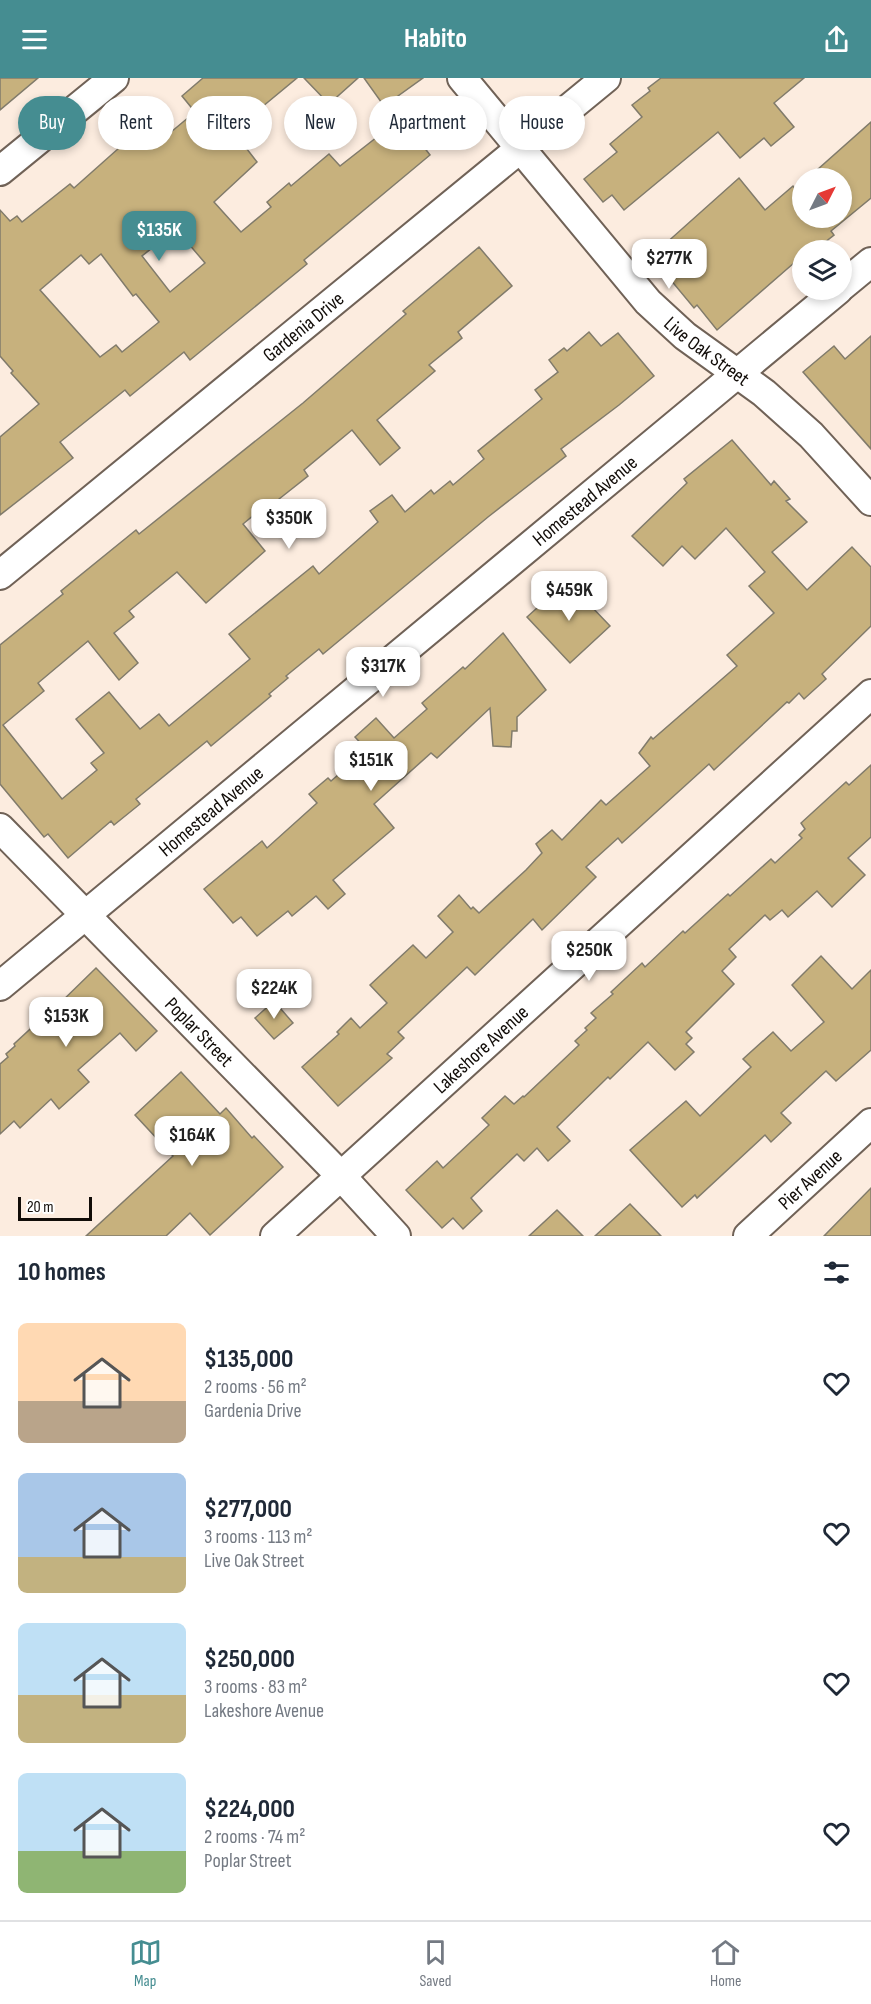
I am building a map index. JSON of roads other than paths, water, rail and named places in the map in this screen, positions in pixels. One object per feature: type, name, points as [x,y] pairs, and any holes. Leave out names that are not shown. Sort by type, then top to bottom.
[{"type":"street","points":[[0,171],[114,78]]},
{"type":"street","name":"Live Oak Street","points":[[462,78],[499,123]]},
{"type":"street","name":"Gardenia Drive","points":[[584,96],[606,78]]},
{"type":"street","name":"Gardenia Drive","points":[[0,575],[519,150]]},
{"type":"street","name":"Live Oak Street","points":[[521,150],[648,302],[685,336],[764,393],[812,435],[871,501]]},
{"type":"street","points":[[852,278],[871,262]]},
{"type":"street","name":"Homestead Avenue","points":[[0,986],[826,300]]},
{"type":"street","name":"Lakeshore Avenue","points":[[275,1236],[871,694]]},
{"type":"street","name":"Poplar Street","points":[[0,828],[341,1176],[396,1236]]},
{"type":"street","name":"Pier Avenue","points":[[748,1236],[871,1123]]}]
